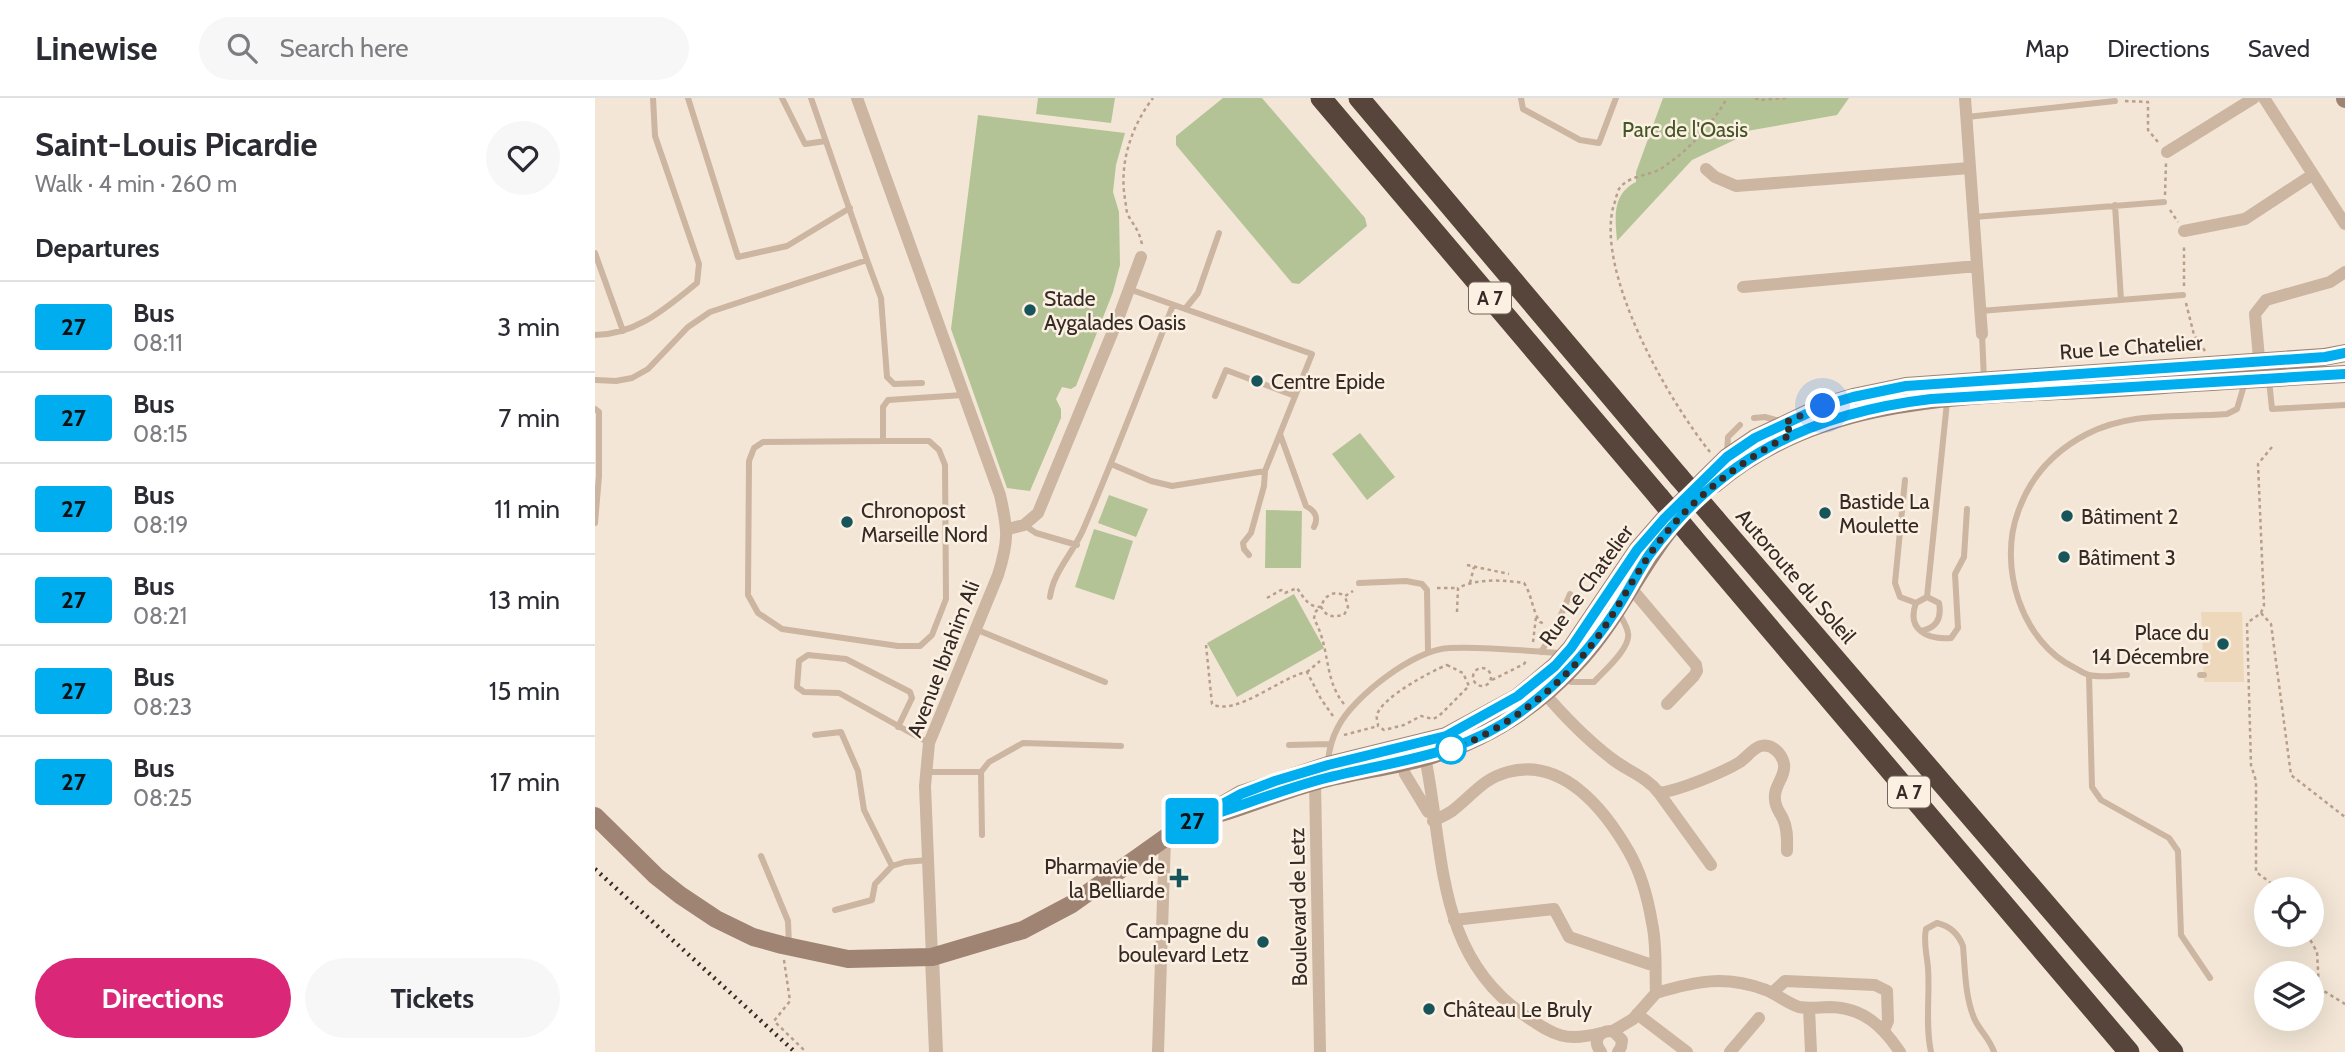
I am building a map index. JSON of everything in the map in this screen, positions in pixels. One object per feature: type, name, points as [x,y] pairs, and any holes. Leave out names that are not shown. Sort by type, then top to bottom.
[{"type":"highway","name":"A 7","points":[[1321,98],[2129,1052]]},
{"type":"highway","name":"Autoroute du Soleil","points":[[1359,98],[1679,477],[2172,1052]]},
{"type":"highway","points":[[2128,1002],[2165,1052]]},
{"type":"main road","name":"Rue Le Chatelier","points":[[1562,665],[1581,658],[1617,609],[1648,557],[1670,529],[1712,487],[1734,468],[1823,406],[1906,386],[1946,390],[2258,371],[2345,353]]},
{"type":"main road","name":"Rue Le Chatelier","points":[[1984,388],[2207,365],[2258,371],[2345,374]]},
{"type":"main road","name":"Rue Le Chatelier","points":[[1190,822],[1315,781],[1423,750],[1480,737],[1518,714],[1562,665],[1637,550],[1664,519],[1727,457],[1755,438],[1788,429]]},
{"type":"main road","name":"Rue Le Chatelier","points":[[595,816],[656,876],[680,895],[716,919],[753,937],[848,958],[932,957],[1023,930],[1072,904],[1165,838],[1241,794],[1328,765],[1401,756]]},
{"type":"street","name":"Avenue Ibrahim Ali","points":[[857,98],[1000,495],[1008,529],[1006,552],[998,575],[929,743],[925,786],[936,1052]]},
{"type":"street","points":[[1965,98],[1982,334]]},
{"type":"street","points":[[2167,152],[2254,98]]},
{"type":"street","points":[[2263,98],[2345,224]]},
{"type":"street","points":[[1706,169],[1715,177],[1736,186],[1969,168]]},
{"type":"street","points":[[2184,231],[2245,219],[2312,175]]},
{"type":"street","points":[[1008,529],[1024,525],[1038,513],[1141,257]]},
{"type":"street","points":[[1743,287],[1977,266]]},
{"type":"street","points":[[2258,371],[2255,314],[2266,300],[2330,282],[2345,272]]},
{"type":"street","points":[[1630,587],[1696,665],[1694,676],[1667,704]]},
{"type":"street","points":[[1539,688],[1610,758],[1650,781],[1711,865]]},
{"type":"street","points":[[1660,793],[1674,791],[1740,762],[1758,746],[1770,746],[1783,760],[1784,769],[1774,795],[1788,832],[1787,851]]},
{"type":"street","points":[[1423,750],[1448,904],[1454,920],[1488,983],[1509,1005],[1548,1031],[1580,1039],[1613,1039],[1656,993],[1683,984],[1710,980],[1734,981],[1772,993],[1785,1002],[1809,1008],[1832,1007],[1858,1012],[1884,1030],[1900,1052]]},
{"type":"street","points":[[1401,756],[1405,774],[1433,821]]},
{"type":"street","points":[[1315,781],[1328,765]]},
{"type":"street","points":[[1433,821],[1452,810],[1489,778],[1511,771],[1542,772],[1570,781],[1602,812],[1630,853],[1646,893],[1653,927],[1656,993]]},
{"type":"street","name":"Boulevard de Letz","points":[[1315,781],[1320,1052]]},
{"type":"street","points":[[1158,1052],[1165,838]]},
{"type":"street","points":[[1454,920],[1554,909],[1569,937],[1574,940],[1655,966]]},
{"type":"street","points":[[1772,993],[1785,981],[1875,985],[1887,991],[1888,1021],[1884,1030]]},
{"type":"street","points":[[1809,1008],[1811,1052]]},
{"type":"street","points":[[1635,1016],[1687,1052]]},
{"type":"street","points":[[1730,1052],[1759,1018]]},
{"type":"street","points":[[1580,1039],[1600,1051]]},
{"type":"street","points":[[1600,1051],[1597,1039],[1613,1039]]},
{"type":"lane","points":[[595,335],[612,335],[653,318],[697,284],[699,264],[655,136],[653,98]]},
{"type":"lane","points":[[688,98],[738,257],[787,246],[850,208]]},
{"type":"lane","points":[[782,98],[805,144],[826,141]]},
{"type":"lane","points":[[811,98],[881,298],[887,377],[894,384],[922,383]]},
{"type":"lane","points":[[1521,98],[1523,109],[1580,140],[1598,143],[1616,98]]},
{"type":"lane","points":[[1966,117],[2115,101]]},
{"type":"lane","points":[[1973,217],[2164,202]]},
{"type":"lane","points":[[2115,205],[2121,300]]},
{"type":"lane","points":[[1185,309],[1198,293],[1219,233]]},
{"type":"lane","points":[[595,253],[623,331]]},
{"type":"lane","points":[[595,380],[616,381],[632,378],[648,369],[688,327],[710,312],[867,260]]},
{"type":"lane","points":[[1129,289],[1312,354],[1265,471],[1264,486],[1251,533],[1243,543],[1249,555]]},
{"type":"lane","points":[[1980,311],[2183,295]]},
{"type":"lane","points":[[1050,597],[1052,583],[1077,545],[1173,304]]},
{"type":"lane","points":[[1982,334],[1984,388]]},
{"type":"lane","points":[[1215,396],[1226,370],[1295,396]]},
{"type":"lane","points":[[2258,371],[2272,410],[2345,405]]},
{"type":"lane","points":[[2127,675],[2089,675],[2065,663],[2042,643],[2028,623],[2018,599],[2013,570],[2012,540],[2018,511],[2048,460],[2088,433],[2127,419],[2156,415],[2227,414],[2237,409],[2258,371]]},
{"type":"lane","points":[[1927,597],[1946,390]]},
{"type":"lane","points":[[883,441],[883,407],[888,400],[963,395]]},
{"type":"lane","points":[[595,409],[599,412],[599,477],[595,523]]},
{"type":"lane","points":[[1754,418],[1765,417],[1788,429]]},
{"type":"lane","points":[[1727,457],[1728,437],[1740,425]]},
{"type":"lane","points":[[1280,434],[1306,506],[1314,511],[1316,516],[1314,527]]},
{"type":"lane","points":[[883,441],[929,441],[939,450],[945,465],[946,599],[932,635],[920,646],[898,646],[782,629],[758,613],[748,595],[749,461],[754,448],[763,442],[883,441]]},
{"type":"lane","points":[[1111,464],[1151,481],[1172,485],[1265,471]]},
{"type":"lane","points":[[1905,480],[1895,583],[1900,597],[1916,603]]},
{"type":"lane","points":[[1927,597],[1916,603],[1912,619],[1915,625],[1936,639],[1951,638],[1958,628],[1955,574],[1964,557],[1966,509]]},
{"type":"lane","points":[[1024,525],[1036,533],[1077,545]]},
{"type":"lane","points":[[1359,583],[1406,581],[1422,584],[1427,590],[1428,651]]},
{"type":"lane","points":[[1541,652],[1570,594]]},
{"type":"lane","points":[[1921,631],[1931,629],[1938,621],[1941,611],[1939,603],[1927,597]]},
{"type":"lane","points":[[1328,765],[1331,741],[1339,724],[1359,700],[1396,671],[1428,651],[1449,648],[1541,652],[1562,665],[1571,682],[1594,682],[1628,643],[1628,631],[1617,609]]},
{"type":"lane","points":[[975,629],[1105,682]]},
{"type":"lane","points":[[898,727],[912,698],[910,692],[846,659],[808,655],[799,661],[797,687],[804,692],[839,693],[898,727],[929,743]]},
{"type":"lane","points":[[2089,675],[2092,787],[2101,800],[2169,838],[2178,851],[2182,935],[2210,978]]},
{"type":"lane","points":[[815,735],[841,732],[858,771],[864,810],[892,866]]},
{"type":"lane","points":[[1289,746],[1331,741]]},
{"type":"lane","points":[[982,835],[981,772],[989,762],[1023,743],[1121,746]]},
{"type":"lane","points":[[926,772],[981,772]]},
{"type":"lane","points":[[761,856],[788,921],[786,946]]},
{"type":"lane","points":[[835,910],[871,900],[875,884],[892,866],[929,860]]},
{"type":"lane","points":[[1931,1052],[1924,937],[1926,929],[1937,923],[1946,925],[1960,937],[1969,1003],[1975,1021],[1994,1052]]},
{"type":"path","points":[[1141,257],[1143,243],[1138,227],[1128,215],[1123,186],[1128,143],[1137,121],[1153,98]]},
{"type":"path","points":[[1727,98],[1706,130],[1662,168],[1632,179],[1619,188],[1610,228],[1617,272],[1645,348],[1706,447],[1717,460],[1727,457]]},
{"type":"path","points":[[1755,98],[1787,98]]},
{"type":"path","points":[[2115,101],[2148,100],[2148,130],[2167,152],[2164,202],[2184,231],[2183,295],[2194,335],[2204,348],[2207,365]]},
{"type":"path","points":[[1715,107],[1721,109]]},
{"type":"path","points":[[2263,877],[2256,872],[2256,781],[2251,765],[2247,623],[2261,613],[2264,605],[2258,464],[2273,447]]},
{"type":"path","points":[[1467,565],[1507,574],[1504,581]]},
{"type":"path","points":[[1470,583],[1474,567]]},
{"type":"path","points":[[1345,596],[1359,583]]},
{"type":"path","points":[[1427,590],[1458,588],[1470,583],[1524,583],[1540,622],[1555,626]]},
{"type":"path","points":[[1267,598],[1281,590],[1285,593],[1297,588],[1307,602],[1314,607],[1321,607]]},
{"type":"path","points":[[1457,612],[1458,588]]},
{"type":"path","points":[[1321,607],[1326,615],[1344,615],[1348,607],[1345,596],[1332,593],[1325,597],[1321,607],[1315,612],[1314,619],[1322,633],[1335,694],[1350,711]]},
{"type":"path","points":[[2261,613],[2271,624],[2291,775],[2345,817]]},
{"type":"path","points":[[1492,680],[1490,671],[1484,668],[1476,671],[1473,678],[1476,685],[1482,687],[1524,664],[1532,652],[1537,617]]},
{"type":"path","points":[[1206,645],[1212,704],[1217,707],[1236,704],[1296,674],[1307,672],[1319,661]]},
{"type":"path","points":[[1447,665],[1463,673],[1467,679],[1469,686],[1433,719],[1421,716],[1404,725],[1384,730],[1378,726],[1377,716],[1380,709],[1396,694],[1431,671],[1447,665]]},
{"type":"path","points":[[1307,672],[1321,699],[1339,724]]},
{"type":"path","points":[[1467,679],[1473,678]]},
{"type":"path","points":[[1331,741],[1378,726]]},
{"type":"path","points":[[786,946],[790,1001],[773,1021],[806,1052]]},
{"type":"path","points":[[2315,947],[2319,988],[2345,1004]]},
{"type":"green space","points":[[1038,98],[1115,98],[1111,123],[1036,114]]},
{"type":"green space","points":[[1223,98],[1262,98],[1365,218],[1367,226],[1299,284],[1292,283],[1176,145],[1176,136]]},
{"type":"green space","name":"Parc de l'Oasis","points":[[1663,98],[1849,98],[1837,115],[1747,131],[1743,136],[1692,160],[1617,241],[1616,215],[1619,200],[1628,187],[1636,182],[1636,172]]},
{"type":"green space","name":"Stade Aygalades Oasis","points":[[978,115],[1125,133],[1116,165],[1113,192],[1119,212],[1120,265],[1113,292],[1076,386],[1071,389],[1062,387],[1056,399],[1061,409],[1061,418],[1030,491],[1007,488],[951,329]]},
{"type":"green space","points":[[1360,433],[1395,477],[1367,500],[1332,454]]},
{"type":"green space","points":[[1109,495],[1148,509],[1136,537],[1098,523]]},
{"type":"green space","points":[[1266,510],[1302,511],[1301,568],[1265,568]]},
{"type":"green space","points":[[1094,529],[1133,541],[1114,600],[1075,587]]},
{"type":"green space","points":[[1294,594],[1324,648],[1237,697],[1207,643]]},
{"type":"shaded area","name":"Place du 14 Décembre","points":[[2201,612],[2242,612],[2244,682],[2204,682]]},
{"type":"railway","points":[[595,869],[795,1052]]},
{"type":"bus line","name":"27","points":[[2345,353],[2325,357],[1906,386],[1823,406],[1755,438],[1727,457],[1664,519],[1637,550],[1571,648],[1555,666],[1518,696],[1446,736],[1275,781],[1241,794],[1190,822],[1315,781],[1425,757],[1480,737],[1518,714],[1564,676],[1581,658],[1617,609],[1648,557],[1670,529],[1734,468],[1792,434],[1832,419],[1931,399],[2345,374]]},
{"type":"place","name":"Stade Aygalades Oasis","points":[[1030,310]]},
{"type":"place","name":"Centre Epide","points":[[1257,381]]},
{"type":"place","name":"Bastide La Moulette","points":[[1825,513]]},
{"type":"place","name":"Bâtiment 2","points":[[2067,516]]},
{"type":"place","name":"Chronopost Marseille Nord","points":[[847,522]]},
{"type":"place","name":"Bâtiment 3","points":[[2064,557]]},
{"type":"place","name":"Place du 14 Décembre","points":[[2223,644]]},
{"type":"place","name":"Pharmavie de la Belliarde","points":[[1179,878]]},
{"type":"place","name":"Campagne du boulevard Letz","points":[[1263,942]]},
{"type":"place","name":"Château Le Bruly","points":[[1429,1009]]},
{"type":"route","points":[[1451,749],[1480,737],[1518,714],[1564,676],[1599,635],[1648,557],[1670,529],[1734,468],[1792,434],[1784,423],[1823,406]]}]
